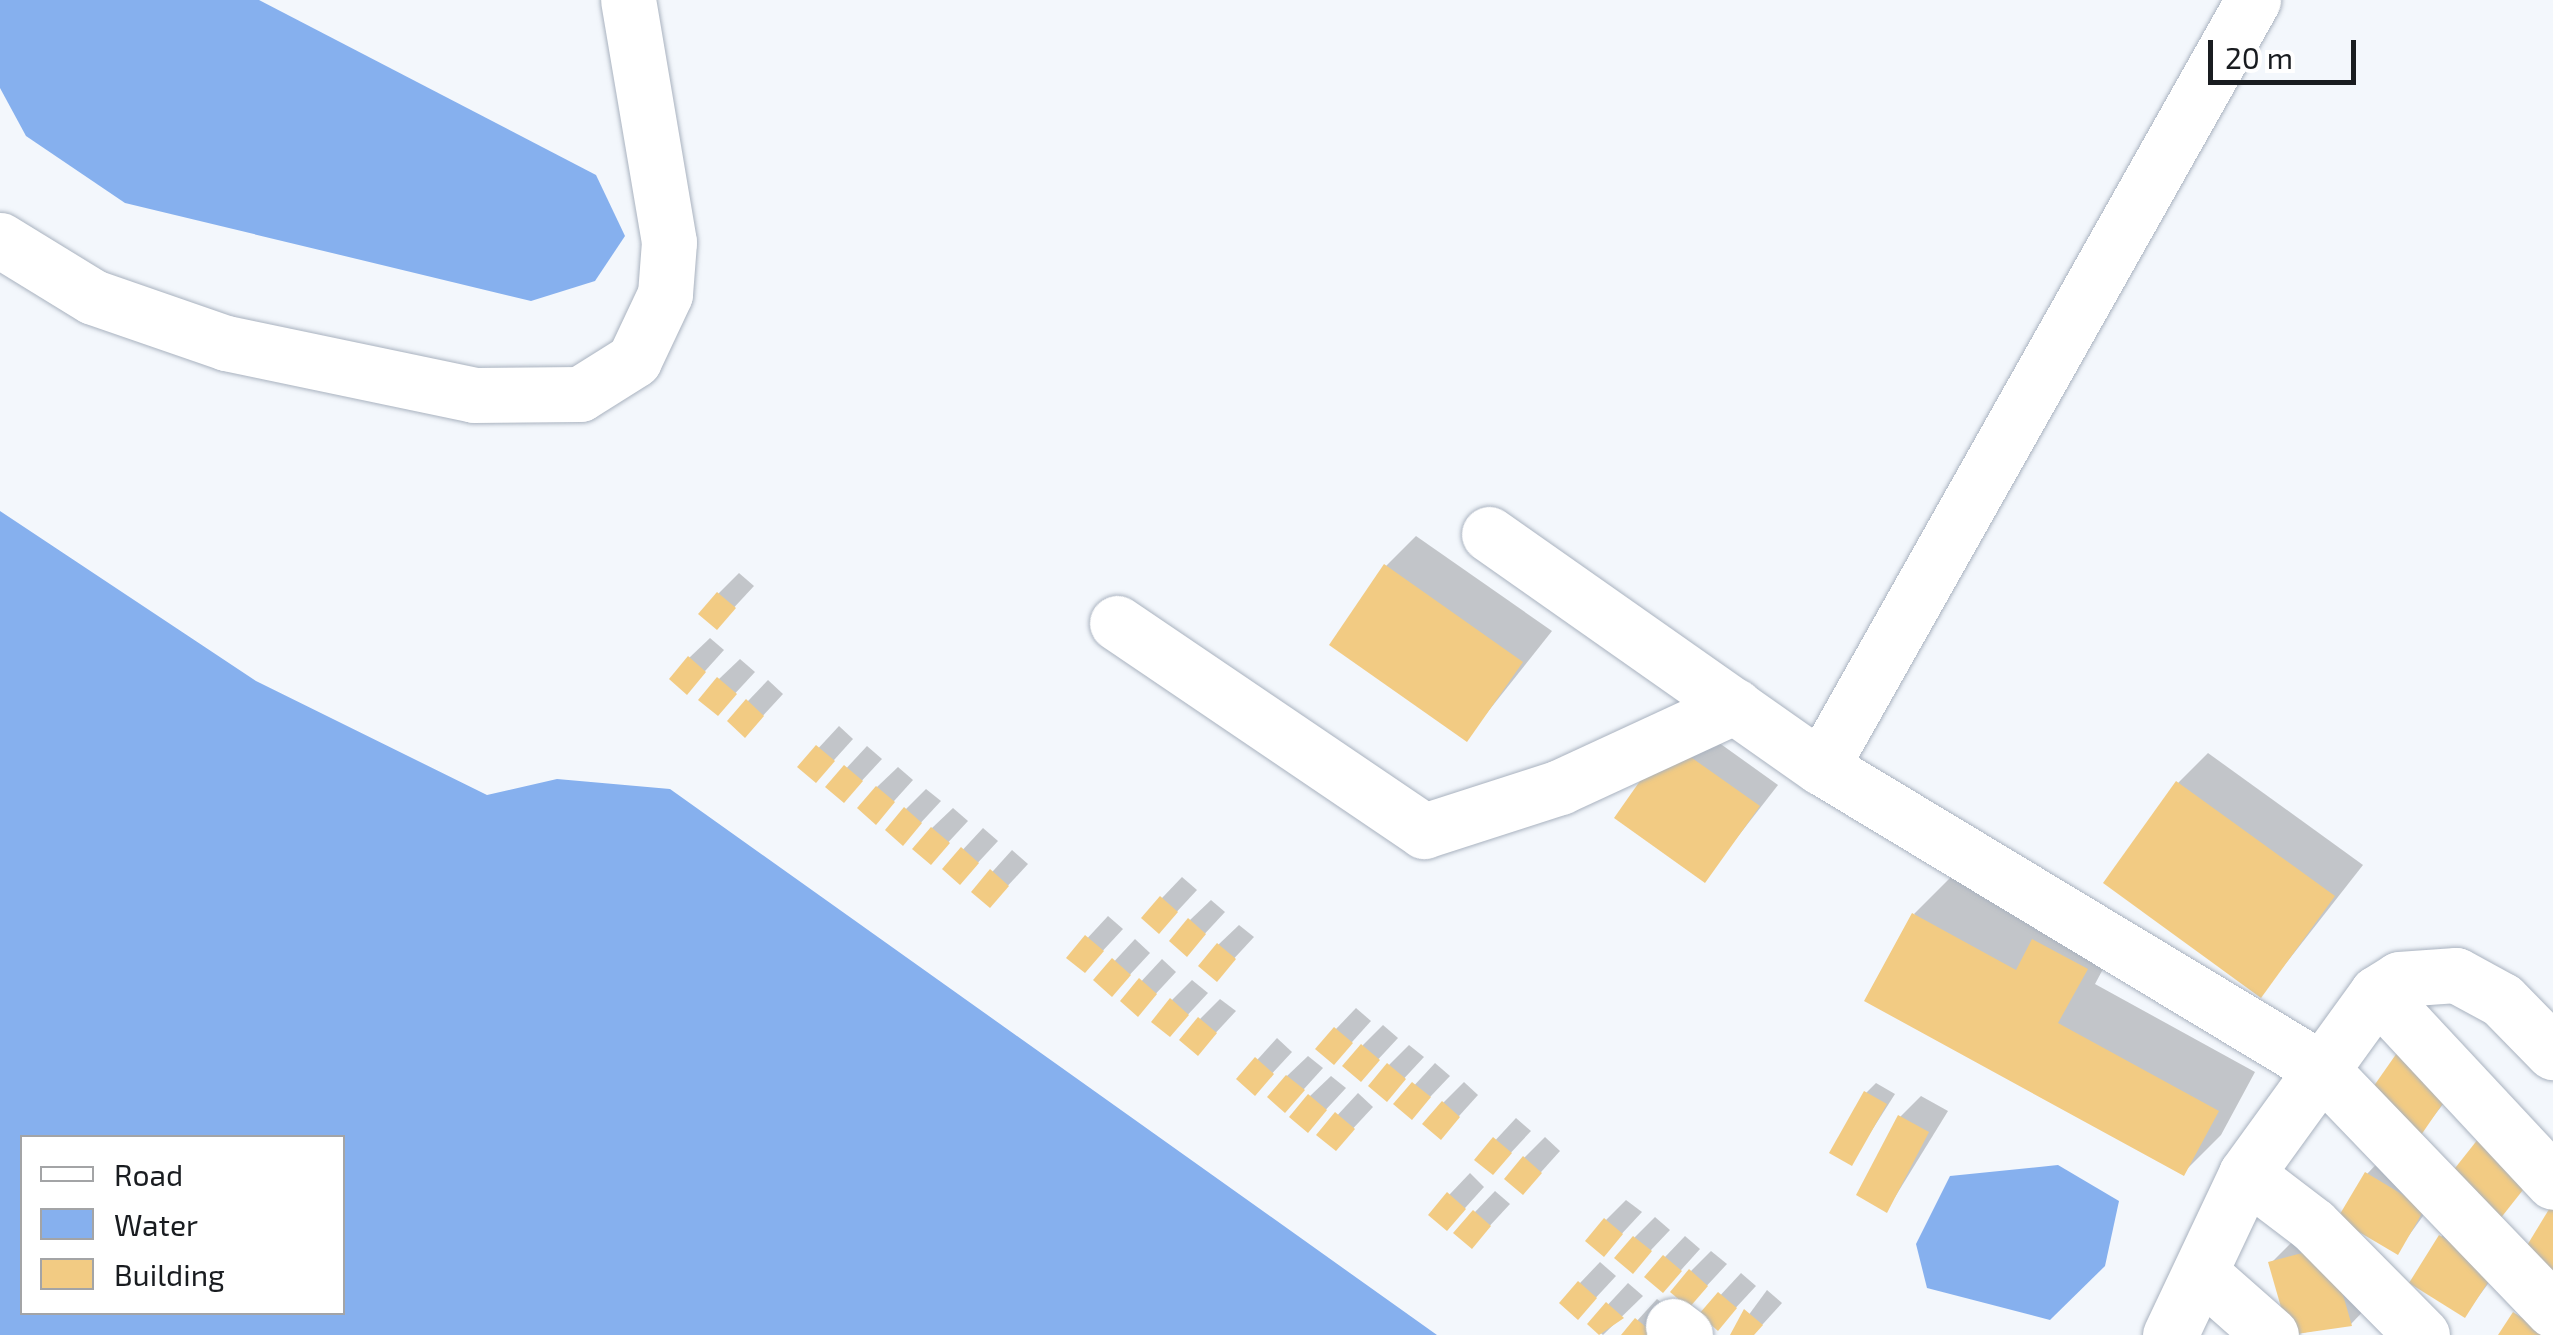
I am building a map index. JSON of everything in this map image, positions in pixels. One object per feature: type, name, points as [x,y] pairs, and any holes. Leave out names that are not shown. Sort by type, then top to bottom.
[{"type":"lane","points":[[0,240],[93,296],[226,343],[474,395],[580,394],[634,360],[665,294],[669,242],[628,0]]},
{"type":"lane","points":[[1821,766],[2253,0]]},
{"type":"lane","points":[[1489,534],[1821,766],[2320,1068],[2553,1310]]},
{"type":"lane","points":[[1117,623],[1424,832],[1560,787],[1735,706]]},
{"type":"lane","points":[[2170,1335],[2246,1174],[2377,992],[2399,979],[2456,975],[2492,992],[2553,1052]]},
{"type":"lane","points":[[2377,992],[2553,1182]]},
{"type":"lane","points":[[2246,1174],[2313,1225],[2422,1335]]},
{"type":"lane","points":[[2202,1274],[2271,1335]]},
{"type":"water","points":[[0,0],[259,0],[596,175],[625,236],[595,281],[531,301],[125,203],[26,136],[0,88]]},
{"type":"water","points":[[0,511],[256,681],[487,795],[557,779],[670,789],[1437,1335],[0,1335]]},
{"type":"water","points":[[2058,1165],[2119,1201],[2105,1266],[2050,1320],[1927,1288],[1916,1244],[1950,1176]]},
{"type":"building","points":[[1384,564],[1523,662],[1467,742],[1329,645]]},
{"type":"building","points":[[717,592],[736,608],[717,630],[698,614]]},
{"type":"building","points":[[688,656],[706,672],[687,695],[669,679]]},
{"type":"building","points":[[717,677],[737,694],[718,716],[698,700]]},
{"type":"building","points":[[746,699],[764,716],[745,738],[727,721]]},
{"type":"building","points":[[1668,741],[1760,806],[1705,883],[1614,818]]},
{"type":"building","points":[[816,745],[835,761],[816,783],[797,767]]},
{"type":"building","points":[[844,765],[863,781],[844,803],[825,787]]},
{"type":"building","points":[[2176,781],[2335,896],[2261,998],[2103,883]]},
{"type":"building","points":[[876,786],[895,802],[876,825],[857,808]]},
{"type":"building","points":[[904,807],[922,823],[903,846],[885,830]]},
{"type":"building","points":[[931,827],[950,843],[931,865],[912,849]]},
{"type":"building","points":[[961,847],[979,863],[960,885],[942,869]]},
{"type":"building","points":[[990,869],[1009,886],[990,908],[971,892]]},
{"type":"building","points":[[1160,896],[1178,912],[1159,934],[1141,918]]},
{"type":"building","points":[[1912,913],[2016,970],[2032,939],[2088,969],[2058,1023],[2219,1111],[2184,1176],[1864,1001]]},
{"type":"building","points":[[1188,918],[1206,934],[1187,957],[1169,941]]},
{"type":"building","points":[[1085,935],[1104,951],[1085,973],[1066,958]]},
{"type":"building","points":[[1217,943],[1236,959],[1217,982],[1198,966]]},
{"type":"building","points":[[1112,958],[1131,975],[1112,997],[1093,980]]},
{"type":"building","points":[[1139,978],[1157,994],[1138,1017],[1120,1001]]},
{"type":"building","points":[[1170,998],[1189,1015],[1170,1037],[1151,1022]]},
{"type":"building","points":[[1198,1017],[1217,1033],[1198,1056],[1179,1040]]},
{"type":"building","points":[[1334,1027],[1353,1043],[1334,1065],[1315,1049]]},
{"type":"building","points":[[1361,1044],[1380,1060],[1361,1082],[1342,1066]]},
{"type":"building","points":[[2399,1050],[2454,1087],[2419,1138],[2364,1100]]},
{"type":"building","points":[[1255,1057],[1274,1074],[1255,1096],[1236,1079]]},
{"type":"building","points":[[1387,1063],[1406,1079],[1387,1102],[1368,1086]]},
{"type":"building","points":[[1286,1075],[1305,1090],[1285,1113],[1267,1097]]},
{"type":"building","points":[[1412,1082],[1431,1097],[1412,1120],[1393,1104]]},
{"type":"building","points":[[1864,1091],[1887,1104],[1852,1166],[1829,1153]]},
{"type":"building","points":[[1308,1094],[1327,1110],[1308,1133],[1289,1117]]},
{"type":"building","points":[[1442,1101],[1460,1117],[1441,1140],[1422,1124]]},
{"type":"building","points":[[1335,1112],[1355,1129],[1336,1151],[1316,1135]]},
{"type":"building","points":[[1898,1115],[1929,1132],[1887,1213],[1856,1195]]},
{"type":"building","points":[[2482,1134],[2534,1176],[2500,1219],[2448,1177]]},
{"type":"building","points":[[1493,1137],[1512,1153],[1493,1175],[1474,1160]]},
{"type":"building","points":[[1523,1156],[1542,1173],[1523,1195],[1504,1179]]},
{"type":"building","points":[[2365,1172],[2425,1208],[2398,1255],[2337,1219]]},
{"type":"building","points":[[1447,1192],[1466,1209],[1447,1231],[1428,1215]]},
{"type":"building","points":[[2553,1207],[2553,1276],[2520,1257]]},
{"type":"building","points":[[1473,1210],[1491,1226],[1472,1249],[1453,1233]]},
{"type":"building","points":[[1604,1218],[1623,1234],[1604,1257],[1585,1241]]},
{"type":"building","points":[[2439,1235],[2495,1271],[2465,1318],[2409,1283]]},
{"type":"building","points":[[1633,1236],[1652,1251],[1633,1274],[1614,1258]]},
{"type":"building","points":[[2329,1246],[2352,1326],[2289,1335],[2268,1262]]},
{"type":"building","points":[[1663,1255],[1682,1271],[1663,1293],[1644,1277]]},
{"type":"building","points":[[1689,1269],[1708,1286],[1689,1308],[1670,1292]]},
{"type":"building","points":[[1578,1281],[1597,1298],[1578,1320],[1559,1303]]},
{"type":"building","points":[[1718,1292],[1737,1308],[1718,1331],[1699,1314]]},
{"type":"building","points":[[1606,1302],[1624,1318],[1599,1335],[1587,1324]]},
{"type":"building","points":[[1744,1309],[1763,1325],[1754,1335],[1730,1335]]},
{"type":"building","points":[[2513,1312],[2548,1335],[2498,1335]]},
{"type":"building","points":[[1635,1318],[1656,1335],[1621,1335]]}]
